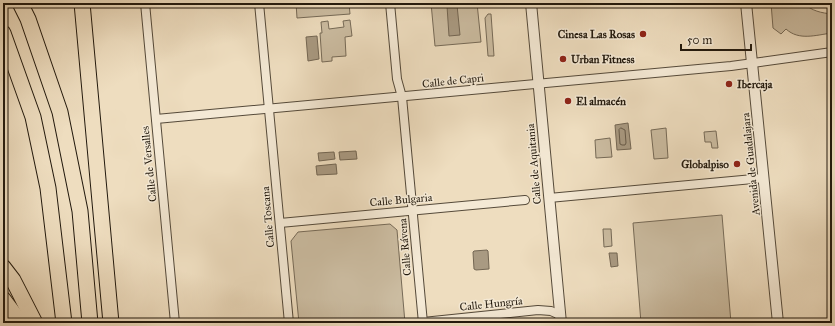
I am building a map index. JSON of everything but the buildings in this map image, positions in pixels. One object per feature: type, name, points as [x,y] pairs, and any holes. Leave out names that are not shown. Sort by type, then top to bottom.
[{"type":"highway","points":[[20,3],[28,19],[60,112],[80,211],[90,323]]},
{"type":"highway","points":[[78,3],[85,37]]},
{"type":"highway","points":[[82,3],[110,323]]},
{"type":"highway","points":[[3,33],[33,117],[48,188],[64,323]]},
{"type":"highway","points":[[3,267],[13,280],[35,323]]},
{"type":"highway","points":[[3,299],[21,323]]},
{"type":"street","name":"Calle de Versalles","points":[[145,3],[175,323]]},
{"type":"street","name":"Calle Toscana","points":[[259,3],[289,323]]},
{"type":"street","name":"Calle Rávena","points":[[390,3],[397,79],[402,97],[423,323]]},
{"type":"street","name":"Calle de Aquitania","points":[[531,3],[560,319]]},
{"type":"street","name":"Avenida de Guadalajara","points":[[746,3],[778,323]]},
{"type":"street","name":"Calle de Capri","points":[[156,120],[731,66],[832,52]]},
{"type":"street","points":[[549,198],[764,178]]},
{"type":"street","name":"Calle Bulgaria","points":[[280,223],[525,200]]},
{"type":"street","name":"Calle Hungría","points":[[423,323],[538,310],[551,311],[560,319]]},
{"type":"shaded area","points":[[296,3],[349,3],[350,14],[297,18]]},
{"type":"shaded area","points":[[431,3],[477,3],[481,42],[435,46]]},
{"type":"shaded area","points":[[771,3],[804,3],[813,10],[832,14],[832,33],[802,36],[791,33],[786,29],[781,34],[773,28]]},
{"type":"shaded area","points":[[488,14],[491,14],[494,56],[488,56],[485,18]]},
{"type":"shaded area","points":[[350,20],[352,36],[345,37],[346,56],[332,57],[332,61],[322,62],[320,33],[322,33],[321,22],[328,21],[329,29],[344,27],[343,21]]},
{"type":"shaded area","points":[[666,128],[668,158],[654,159],[651,130]]},
{"type":"shaded area","points":[[716,131],[718,148],[712,148],[711,142],[705,142],[704,132]]},
{"type":"shaded area","points":[[610,138],[612,157],[596,158],[595,140]]},
{"type":"shaded area","points":[[722,215],[731,323],[641,323],[633,223]]},
{"type":"shaded area","points":[[390,224],[397,230],[405,323],[299,323],[291,241],[298,232]]},
{"type":"shaded area","points":[[603,229],[611,229],[612,246],[604,247]]},
{"type":"water","points":[[457,5],[460,35],[449,36],[447,6]]},
{"type":"water","points":[[317,36],[319,59],[308,61],[306,37]]},
{"type":"water","points":[[628,123],[631,149],[617,150],[615,125]]},
{"type":"water","points":[[356,151],[357,159],[340,160],[339,152]]},
{"type":"water","points":[[334,152],[335,159],[319,161],[318,153]]},
{"type":"water","points":[[336,164],[337,174],[317,175],[316,166]]},
{"type":"water","points":[[487,250],[489,269],[474,269],[473,252]]},
{"type":"water","points":[[609,253],[617,253],[618,266],[611,267]]},
{"type":"place","name":"Cinesa Las Rosas","points":[[643,34]]},
{"type":"place","name":"Urban Fitness","points":[[563,59]]},
{"type":"place","name":"Ibercaja","points":[[729,84]]},
{"type":"place","name":"El almacén","points":[[568,101]]},
{"type":"place","name":"Globalpiso","points":[[737,164]]}]
